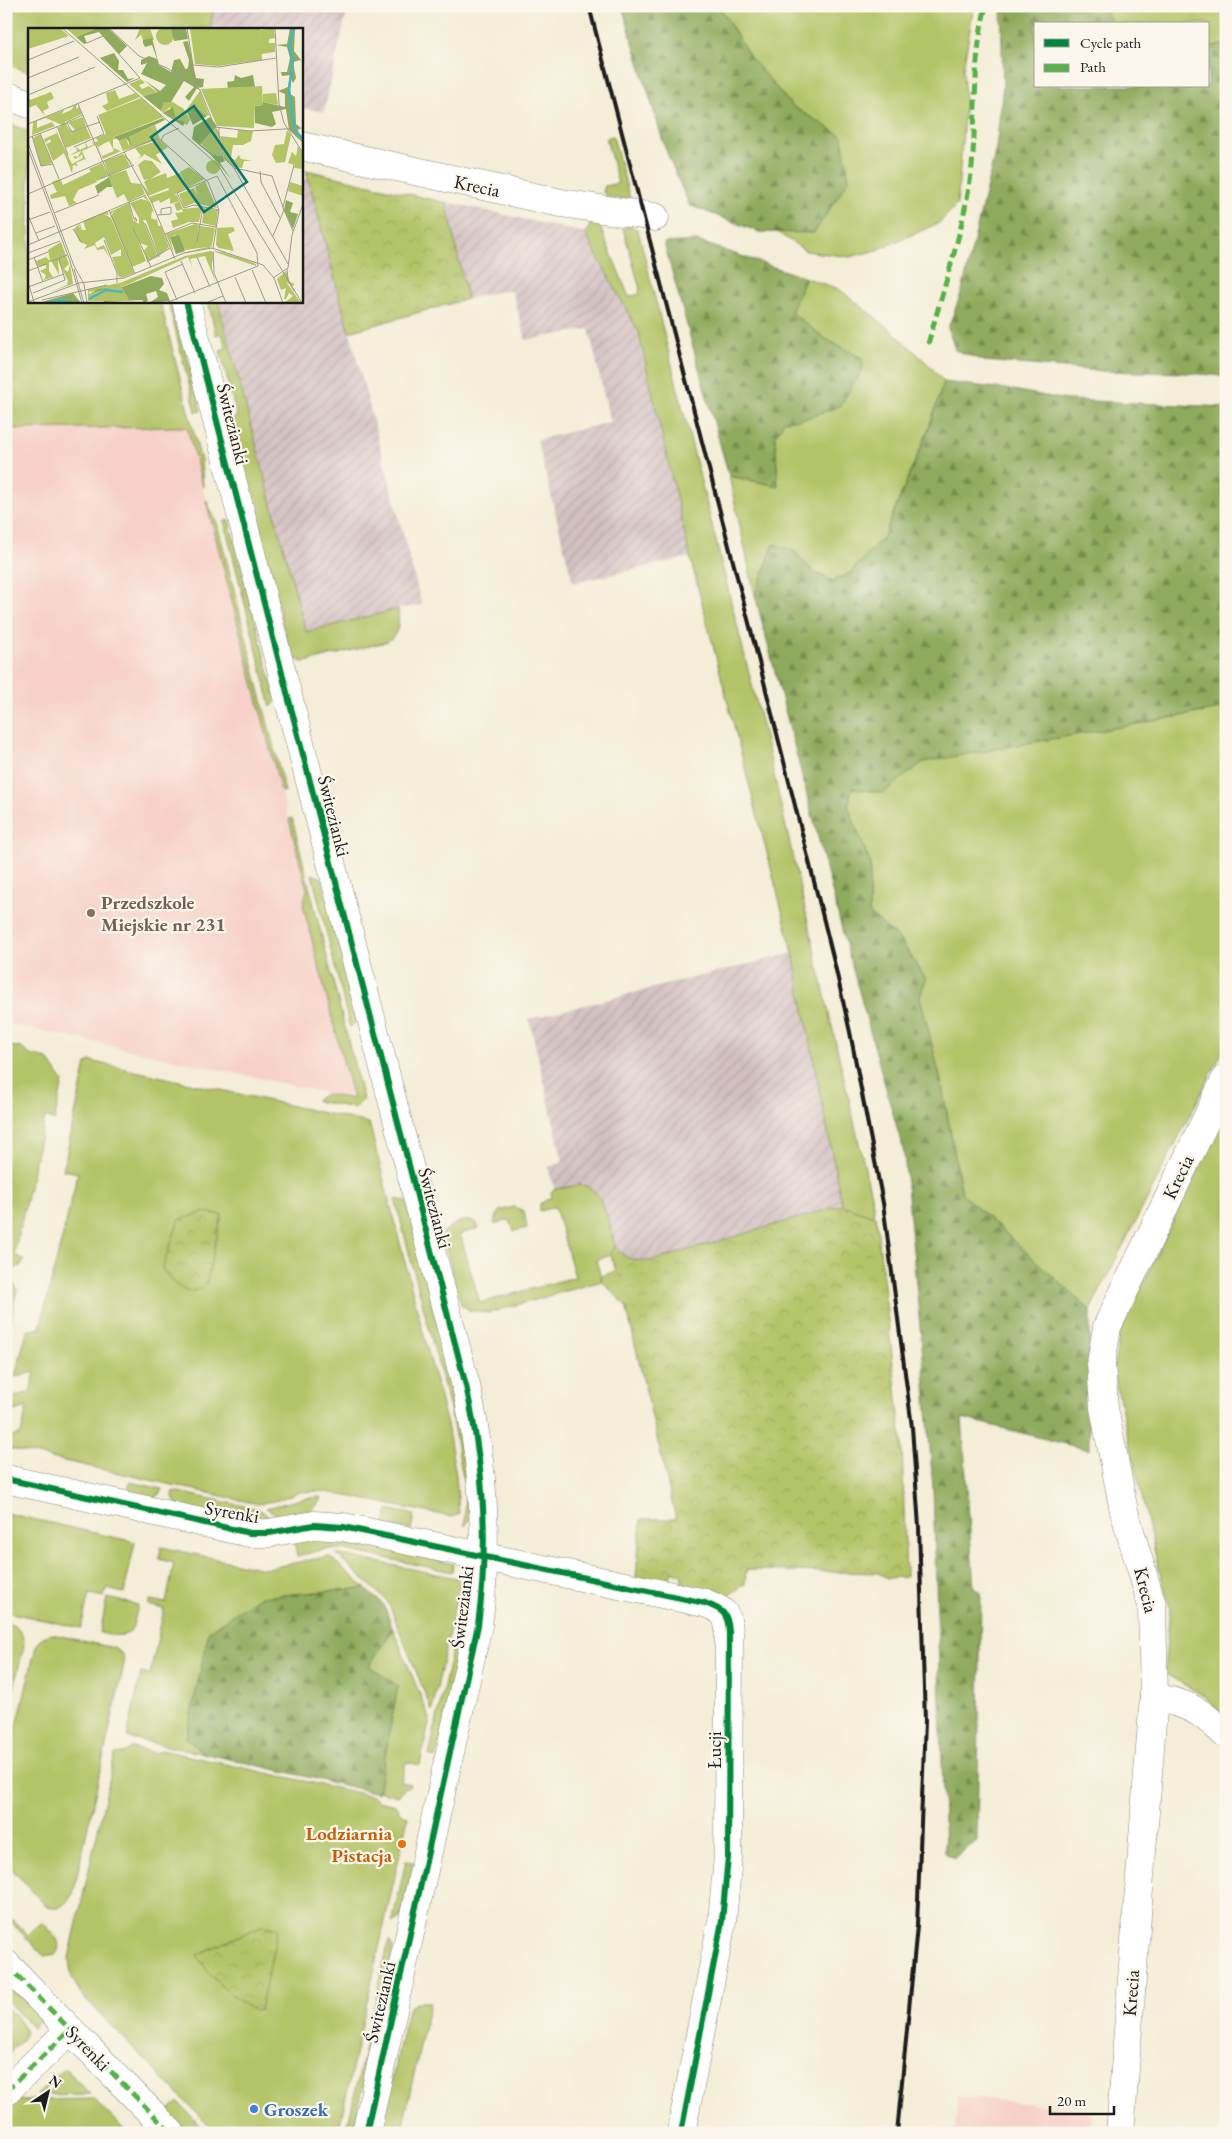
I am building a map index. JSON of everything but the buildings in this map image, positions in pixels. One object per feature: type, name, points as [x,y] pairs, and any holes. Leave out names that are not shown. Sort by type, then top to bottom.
[{"type":"street","points":[[6,95],[28,104]]},
{"type":"street","name":"Krecia","points":[[302,146],[561,203],[655,218]]},
{"type":"street","name":"Świtezianki","points":[[186,302],[466,1386],[482,1476],[484,1555],[481,1603],[476,1636],[366,2133]]},
{"type":"street","name":"Krecia","points":[[1120,2133],[1154,1697],[1152,1605],[1124,1511],[1104,1408],[1102,1349],[1107,1327],[1226,1078]]},
{"type":"street","name":"Syrenki","points":[[6,1479],[250,1533],[269,1533],[314,1525],[332,1526],[484,1555]]},
{"type":"street","name":"Łucji","points":[[484,1555],[705,1603],[725,1613],[728,1620],[728,1857],[722,1921],[681,2133]]},
{"type":"street","points":[[1154,1697],[1180,1702],[1194,1709],[1208,1718],[1226,1735]]},
{"type":"street","name":"Syrenki","points":[[6,1964],[171,2133]]},
{"type":"street","points":[[6,2091],[70,2030]]},
{"type":"shaded area","points":[[214,6],[348,6],[324,112],[302,108],[302,28],[210,28]]},
{"type":"shaded area","points":[[309,178],[422,605],[398,609],[306,633],[219,302],[302,302],[302,180]]},
{"type":"shaded area","points":[[448,202],[585,233],[636,328],[690,557],[573,583],[537,440],[610,422],[589,329],[526,340],[512,291],[497,292],[467,299]]},
{"type":"shaded area","points":[[187,427],[307,890],[303,905],[354,1099],[6,1023],[6,429]]},
{"type":"shaded area","points":[[793,953],[842,1205],[652,1261],[639,1261],[620,1254],[615,1246],[599,1196],[588,1186],[555,1189],[548,1167],[563,1162],[529,1019]]},
{"type":"shaded area","points":[[958,2095],[1092,2112],[1089,2133],[955,2133]]},
{"type":"green space","points":[[6,6],[214,6],[210,28],[28,28],[28,72],[6,64]]},
{"type":"green space","points":[[622,6],[719,6],[750,57],[792,106],[842,136],[849,180],[814,233],[759,232],[689,205],[665,148]]},
{"type":"green space","points":[[719,6],[974,6],[963,69],[965,103],[957,205],[939,223],[877,250],[850,257],[806,251],[777,232],[814,233],[842,136],[792,106],[750,57]]},
{"type":"green space","points":[[1001,6],[1103,6],[1112,22],[1034,22],[1034,88],[1210,88],[1210,46],[1226,45],[1226,376],[1100,371],[984,361],[955,350],[948,328],[962,291],[996,148],[1003,85]]},
{"type":"green space","points":[[1103,6],[1226,6],[1226,45],[1210,46],[1210,22],[1112,22]]},
{"type":"green space","points":[[6,122],[28,132],[28,302],[160,302],[201,461],[203,487],[187,427],[6,429]]},
{"type":"green space","points":[[613,136],[630,199],[609,198],[603,192],[605,186],[618,183],[606,138]]},
{"type":"green space","points":[[306,170],[447,203],[467,299],[349,332]]},
{"type":"green space","points":[[598,222],[629,297],[639,294],[640,289],[623,228],[630,226],[638,230],[767,745],[874,1208],[873,1216],[842,1205],[793,953],[690,557],[638,331],[585,233],[592,223]]},
{"type":"green space","points":[[697,241],[806,278],[791,312],[824,338],[862,358],[863,369],[840,406],[807,418],[784,421],[775,437],[778,486],[729,476],[664,243]]},
{"type":"green space","points":[[806,278],[839,289],[891,330],[929,365],[944,382],[929,427],[884,536],[850,573],[833,581],[813,572],[793,550],[774,544],[755,595],[729,476],[778,486],[775,436],[784,421],[807,418],[861,358],[824,338],[791,312]]},
{"type":"green space","points":[[168,302],[173,302],[201,411],[196,412]]},
{"type":"green space","points":[[208,302],[218,302],[306,632],[398,609],[398,628],[391,639],[386,642],[310,661],[302,662],[291,656],[230,420],[237,417],[220,350],[226,348],[222,333],[216,335]]},
{"type":"green space","points":[[944,382],[1013,390],[1067,400],[1226,407],[1226,708],[923,762],[883,793],[852,788],[848,806],[870,863],[869,913],[900,940],[926,979],[920,997],[941,1081],[962,1194],[1090,1310],[1089,1450],[962,1418],[974,1588],[981,1593],[977,1841],[954,1858],[945,1853],[933,1488],[904,1153],[845,941],[755,595],[774,544],[793,550],[813,572],[833,581],[850,573],[884,536],[928,431]]},
{"type":"green space","points":[[206,500],[217,523],[285,792],[281,791]]},
{"type":"green space","points":[[229,520],[276,701],[271,707],[224,521]]},
{"type":"green space","points":[[1226,708],[1226,1045],[1090,1310],[962,1194],[941,1081],[920,997],[926,979],[900,940],[869,913],[870,863],[848,807],[852,788],[883,792],[923,762]]},
{"type":"green space","points":[[292,818],[363,1100],[354,1108],[315,1101],[325,1094],[353,1099],[303,905],[307,890],[289,819]]},
{"type":"green space","points":[[312,874],[322,878],[359,1019],[350,1027]]},
{"type":"green space","points":[[6,1045],[21,1048],[30,1055],[48,1059],[63,1082],[54,1121],[45,1117],[14,1254],[24,1260],[15,1269],[6,1268]]},
{"type":"green space","points":[[90,1061],[369,1123],[447,1425],[456,1475],[459,1514],[452,1517],[322,1491],[298,1492],[278,1500],[258,1504],[6,1448],[6,1439],[21,1434],[27,1407],[8,1413],[11,1398],[30,1392],[35,1372],[15,1377],[27,1331],[40,1328],[78,1173],[63,1170],[86,1064]]},
{"type":"green space","points":[[1226,1110],[1226,1719],[1204,1696],[1164,1673],[1170,1608],[1157,1562],[1113,1371],[1120,1332]]},
{"type":"green space","points":[[581,1185],[589,1187],[600,1200],[608,1219],[615,1246],[611,1255],[596,1260],[602,1281],[488,1313],[469,1310],[461,1304],[442,1234],[446,1230],[453,1225],[466,1221],[476,1222],[479,1228],[460,1234],[480,1303],[575,1277],[555,1207],[540,1211],[540,1204],[552,1197],[551,1192],[555,1189]]},
{"type":"green space","points":[[395,1199],[406,1201],[461,1421],[470,1483],[470,1519],[465,1526],[465,1488],[450,1409]]},
{"type":"green space","points":[[842,1205],[876,1217],[902,1441],[906,1577],[887,1578],[878,1573],[746,1570],[745,1584],[728,1596],[683,1587],[681,1583],[682,1575],[672,1571],[669,1581],[665,1583],[636,1577],[641,1519],[676,1519],[626,1306],[602,1281],[601,1276],[616,1271],[611,1255],[615,1246],[622,1254],[631,1259],[652,1261]]},
{"type":"green space","points":[[514,1207],[524,1211],[527,1228],[514,1231],[509,1220],[494,1224],[499,1211]]},
{"type":"green space","points":[[205,1212],[222,1215],[206,1284],[199,1289],[187,1291],[177,1285],[162,1269],[179,1220]]},
{"type":"green space","points":[[6,1280],[14,1283],[17,1290],[6,1339]]},
{"type":"green space","points":[[130,1482],[162,1489],[152,1499],[126,1497]]},
{"type":"green space","points":[[174,1491],[258,1509],[278,1522],[274,1524],[179,1507],[173,1497]]},
{"type":"green space","points":[[321,1497],[312,1510],[286,1520],[266,1508],[300,1499]]},
{"type":"green space","points":[[388,1509],[414,1515],[411,1530],[385,1525]]},
{"type":"green space","points":[[6,1513],[135,1542],[124,1593],[106,1589],[104,1597],[89,1594],[81,1628],[6,1612]]},
{"type":"green space","points":[[314,1532],[453,1564],[452,1572],[341,1549],[326,1549],[297,1556],[293,1538]]},
{"type":"green space","points":[[161,1547],[264,1569],[329,1556],[365,1588],[259,1597],[209,1631],[186,1738],[203,1754],[127,1737],[141,1673],[150,1675],[164,1609],[148,1605],[150,1600],[166,1603],[174,1563],[159,1559]]},
{"type":"green space","points":[[336,1554],[457,1578],[460,1581],[432,1711],[388,1602]]},
{"type":"green space","points":[[365,1588],[384,1605],[393,1629],[369,1666],[398,1686],[378,1793],[203,1753],[186,1738],[209,1631],[259,1597]]},
{"type":"green space","points":[[107,1598],[138,1605],[132,1629],[125,1635],[100,1633]]},
{"type":"green space","points":[[461,1610],[467,1612],[436,1758],[429,1755]]},
{"type":"green space","points":[[6,1623],[19,1631],[23,1637],[24,1645],[6,1721]]},
{"type":"green space","points":[[393,1629],[430,1719],[420,1765],[406,1762],[401,1782],[410,1784],[398,1796],[378,1791],[398,1686],[368,1666]]},
{"type":"green space","points":[[52,1634],[114,1648],[123,1655],[124,1664],[73,1894],[63,1905],[56,1908],[43,1903],[6,1863],[6,1738],[18,1722],[36,1646],[43,1637]]},
{"type":"green space","points":[[132,1748],[156,1753],[161,1750],[373,1796],[378,1801],[395,1805],[400,1813],[408,1817],[338,2133],[216,2133],[80,1993],[71,1975],[69,1958],[115,1754],[123,1753]]},
{"type":"green space","points":[[406,1861],[413,1862],[401,1917],[392,1923]]},
{"type":"green space","points":[[6,1913],[28,1935],[42,1922],[58,1941],[59,1945],[56,1954],[44,1956],[6,1917]]},
{"type":"green space","points":[[261,1926],[278,1928],[260,2010],[255,2011],[222,1987],[197,1955]]},
{"type":"green space","points":[[389,1940],[393,1947],[353,2133],[346,2133]]},
{"type":"green space","points":[[15,1987],[42,2016],[33,2028],[6,2000],[6,1995]]},
{"type":"green space","points":[[416,2002],[430,2002],[401,2133],[380,2133],[407,2013],[409,2007]]},
{"type":"green space","points":[[6,2007],[24,2027],[25,2032],[24,2036],[6,2056]]},
{"type":"green space","points":[[65,2068],[90,2094],[37,2095]]},
{"type":"green space","points":[[94,2099],[127,2133],[6,2133],[6,2114],[20,2100]]},
{"type":"green space","points":[[178,2102],[200,2125],[191,2130],[186,2129],[166,2113]]},
{"type":"railway","points":[[589,6],[757,654],[833,957],[850,1032],[883,1203],[912,1427],[919,1527],[925,1721],[917,1926],[897,2133]]},
{"type":"marked path","points":[[928,344],[953,256],[969,188],[972,166],[977,66],[986,6]]},
{"type":"marked path","points":[[6,1964],[171,2133]]},
{"type":"marked path","points":[[6,2091],[70,2030]]},
{"type":"cycle path","points":[[186,302],[466,1386],[481,1475],[484,1535],[478,1625],[366,2133]]},
{"type":"cycle path","points":[[6,1479],[250,1533],[269,1533],[314,1525],[343,1527],[705,1603],[720,1610],[726,1616],[729,1632],[728,1857],[722,1921],[681,2133]]},
{"type":"place","name":"Przedszkole Miejskie nr 231","points":[[91,913]]},
{"type":"place","name":"Lodziarnia Pistacja","points":[[402,1844]]},
{"type":"place","name":"Groszek","points":[[254,2109]]}]
